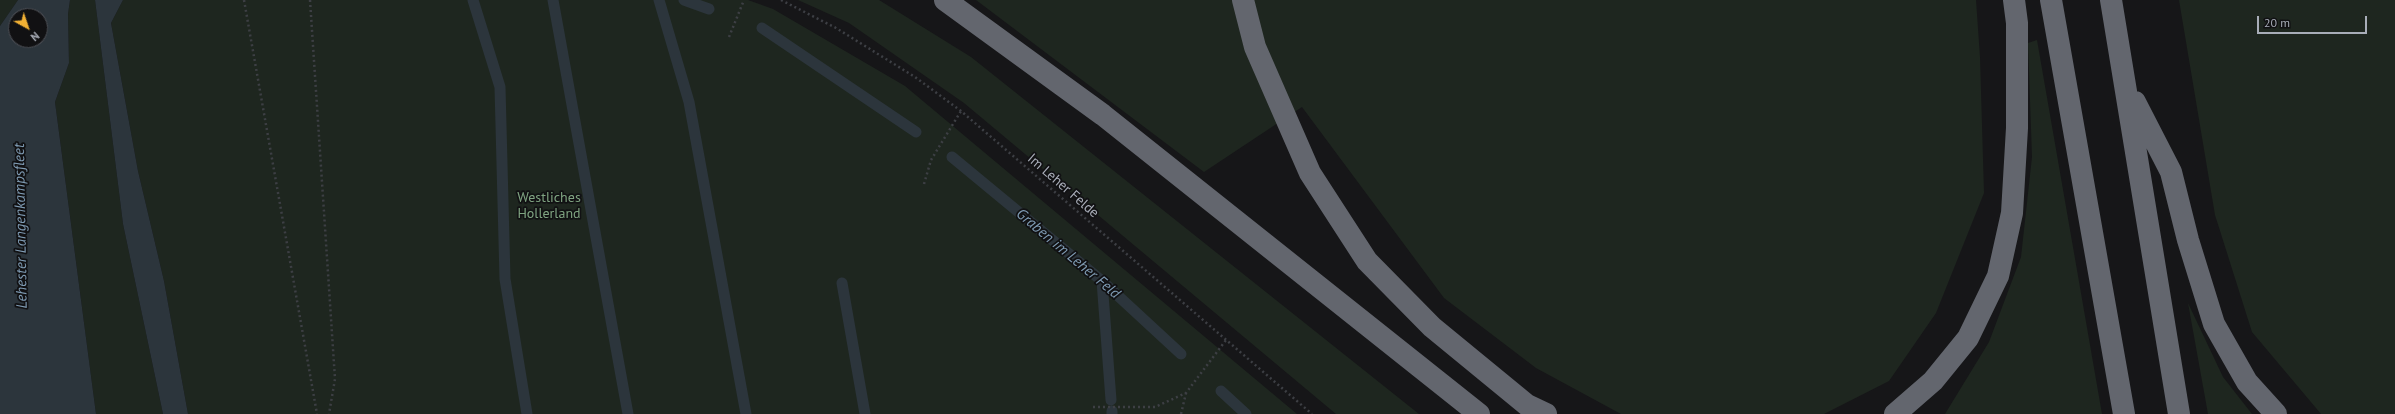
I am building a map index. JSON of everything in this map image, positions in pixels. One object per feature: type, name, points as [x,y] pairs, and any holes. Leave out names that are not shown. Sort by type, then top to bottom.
[{"type":"highway","points":[[945,0],[1103,115],[1479,414]]},
{"type":"highway","points":[[1243,0],[1255,48],[1310,173],[1367,261],[1432,327],[1527,405],[1546,414]]},
{"type":"highway","points":[[1895,414],[1933,381],[1968,338],[1998,276],[2012,213],[2017,128],[2017,23],[2014,0]]},
{"type":"highway","points":[[2051,0],[2124,414]]},
{"type":"highway","points":[[2111,0],[2126,84],[2161,312],[2179,414]]},
{"type":"highway","points":[[2126,84],[2171,172],[2188,240],[2214,324],[2247,382],[2276,414]]},
{"type":"path","points":[[244,0],[317,414]]},
{"type":"path","points":[[310,0],[335,379],[329,414]]},
{"type":"path","points":[[729,37],[744,0]]},
{"type":"path","name":"Im Leher Felde","points":[[781,0],[842,32],[915,77],[960,111],[1312,414]]},
{"type":"path","points":[[924,184],[931,160],[960,111]]},
{"type":"path","points":[[1181,414],[1186,392],[1226,340]]},
{"type":"path","points":[[1093,407],[1155,407],[1186,392]]},
{"type":"green space","points":[[0,0],[18,0],[12,8],[8,8],[8,14],[0,26]]},
{"type":"green space","points":[[70,0],[95,0],[123,224],[163,414],[96,414],[55,102],[69,63],[68,14]]},
{"type":"green space","name":"Westliches Hollerland","points":[[123,0],[748,0],[773,9],[905,86],[1297,414],[188,414],[164,281],[138,171],[111,23]]},
{"type":"green space","points":[[798,0],[879,0],[971,57],[1419,414],[1336,414],[964,103],[849,23]]},
{"type":"green space","points":[[976,0],[1976,0],[1980,57],[1984,193],[1936,313],[1889,381],[1824,414],[1621,414],[1536,368],[1444,298],[1302,107],[1204,172]]},
{"type":"green space","points":[[2179,0],[2395,0],[2395,414],[2321,414],[2252,332],[2215,215]]},
{"type":"green space","points":[[2037,40],[2102,414],[1945,414],[1989,342],[2021,257],[2032,157],[2028,43]]},
{"type":"green space","points":[[2188,303],[2223,377],[2252,414],[2208,414]]},
{"type":"water","name":"Lehester Langenkampsfleet","points":[[18,0],[70,0],[68,14],[69,63],[55,102],[96,414],[0,414],[0,26],[8,14],[8,48],[48,48],[48,8],[12,8]]},
{"type":"water","points":[[95,0],[123,0],[111,23],[138,171],[164,281],[188,414],[163,414],[123,224]]},
{"type":"waterway","points":[[473,0],[500,87],[505,279],[527,414]]},
{"type":"waterway","points":[[553,0],[628,414]]},
{"type":"waterway","points":[[659,0],[689,102],[746,414]]},
{"type":"waterway","name":"Graben im Leher Feld","points":[[684,0],[709,9]]},
{"type":"waterway","name":"Graben im Leher Feld","points":[[762,28],[916,132]]},
{"type":"waterway","name":"Graben im Leher Feld","points":[[952,157],[1102,281],[1181,354]]},
{"type":"waterway","points":[[1102,281],[1111,400]]},
{"type":"waterway","points":[[842,283],[865,414]]},
{"type":"waterway","name":"Graben im Leher Feld","points":[[1221,391],[1246,414]]}]
